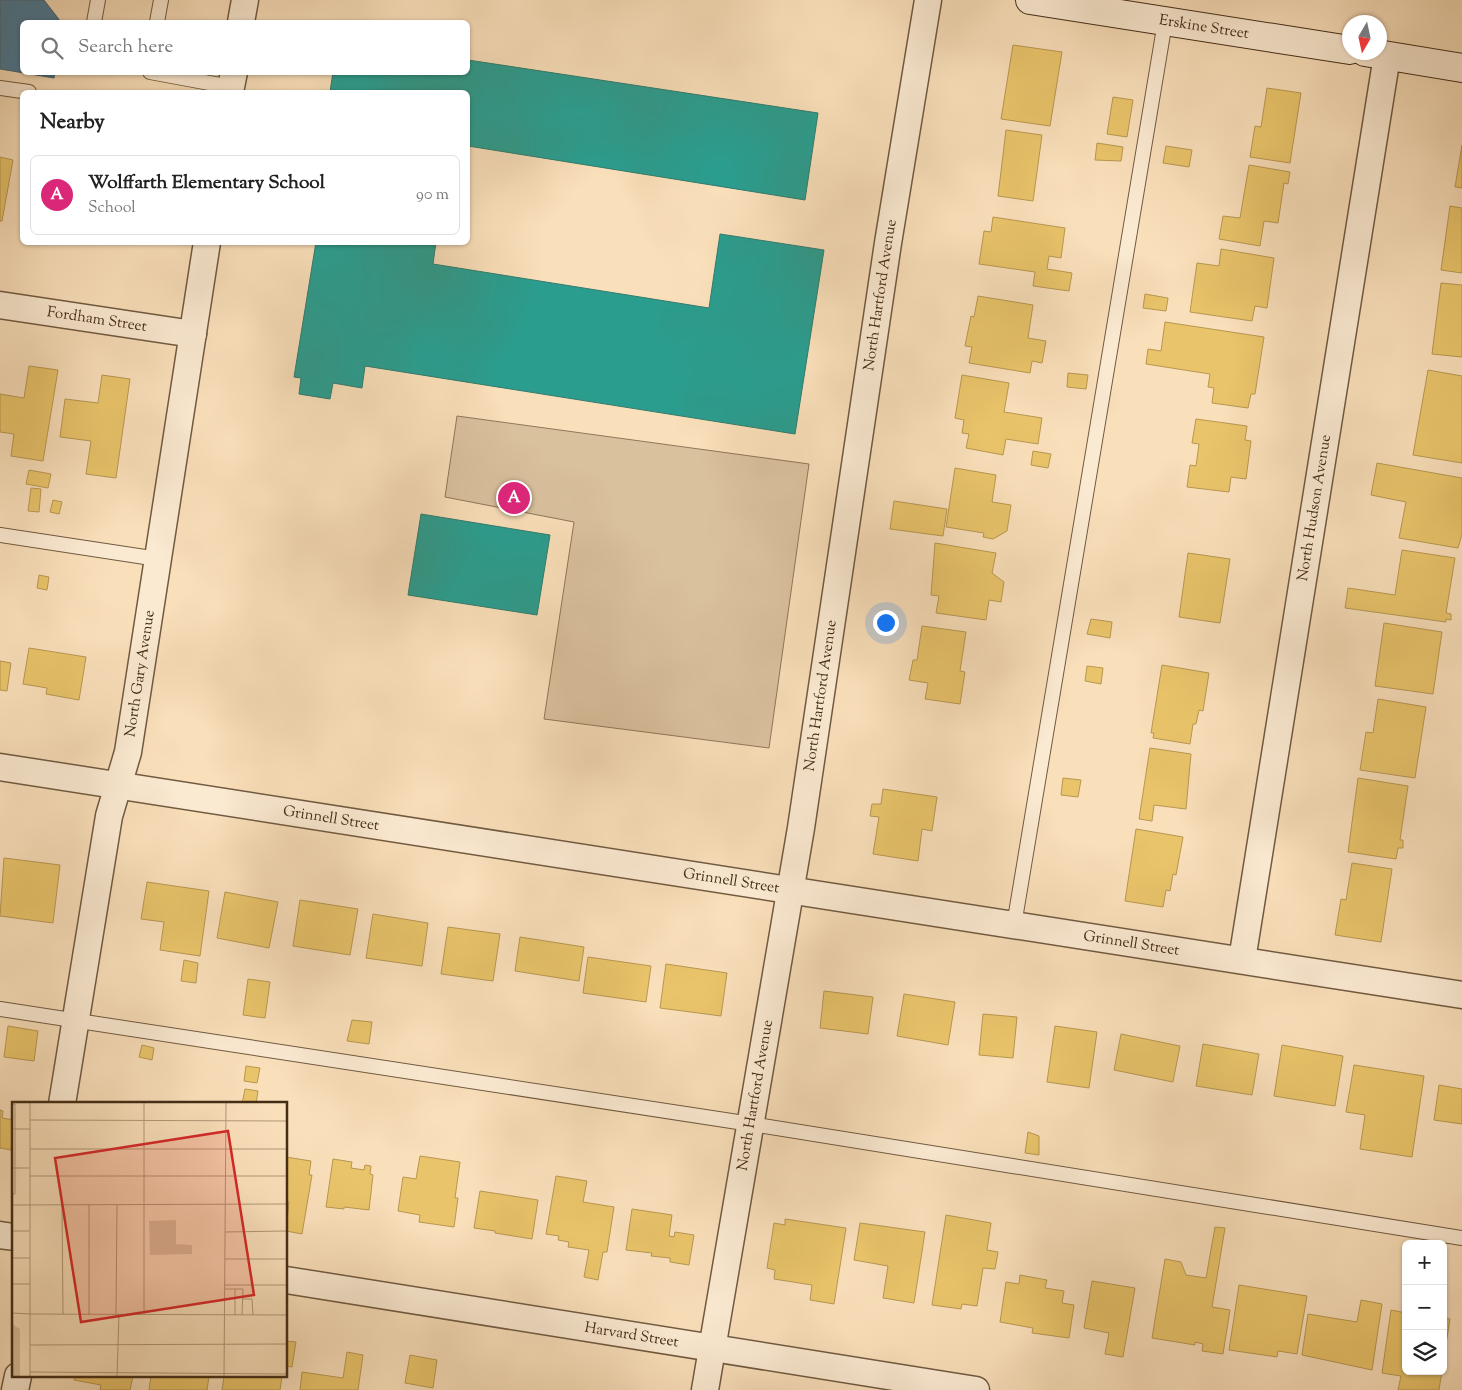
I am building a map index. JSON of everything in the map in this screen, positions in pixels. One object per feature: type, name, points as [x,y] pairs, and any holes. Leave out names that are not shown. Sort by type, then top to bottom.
[{"type":"street","points":[[241,20],[245,0]]},
{"type":"street","name":"North Hartford Avenue","points":[[705,1390],[711,1347],[752,1124],[790,890],[888,243],[928,0]]},
{"type":"street","name":"Erskine Street","points":[[1030,0],[1150,13],[1342,49]]},
{"type":"street","points":[[1387,56],[1462,68]]},
{"type":"street","name":"North Hudson Avenue","points":[[1242,960],[1375,60]]},
{"type":"street","name":"North Gary Avenue","points":[[62,1102],[109,816],[128,752],[207,245]]},
{"type":"street","name":"Fordham Street","points":[[0,305],[193,334]]},
{"type":"street","name":"Grinnell Street","points":[[0,767],[1462,995]]},
{"type":"street","name":"Harvard Street","points":[[288,1280],[976,1390]]},
{"type":"lane","points":[[94,20],[98,0]]},
{"type":"lane","points":[[157,20],[161,0]]},
{"type":"lane","points":[[1014,924],[1150,13]]},
{"type":"lane","points":[[170,75],[232,84]]},
{"type":"lane","points":[[0,88],[20,91]]},
{"type":"lane","points":[[0,535],[158,559]]},
{"type":"lane","points":[[0,1009],[752,1124],[1462,1238]]},
{"type":"shaded area","points":[[457,416],[809,464],[769,748],[544,719],[574,522],[445,497]]},
{"type":"building: Homes","points":[[1013,45],[1062,52],[1050,126],[1001,119]]},
{"type":"building: Homes","points":[[1267,88],[1301,93],[1290,163],[1250,157],[1255,126],[1261,127]]},
{"type":"building: Homes","points":[[1113,97],[1133,100],[1127,137],[1107,134]]},
{"type":"building: Homes","points":[[1006,130],[1042,135],[1033,201],[998,196]]},
{"type":"building: Homes","points":[[1097,143],[1123,147],[1121,161],[1095,160]]},
{"type":"building: Homes","points":[[1462,145],[1462,188],[1455,187]]},
{"type":"building: Homes","points":[[1166,146],[1192,150],[1189,167],[1163,163]]},
{"type":"building: Homes","points":[[0,157],[13,160],[2,221],[0,221]]},
{"type":"building: Homes","points":[[1249,165],[1290,172],[1288,184],[1284,183],[1278,223],[1264,221],[1260,246],[1219,239],[1223,216],[1240,218]]},
{"type":"building: Homes","points":[[1450,206],[1462,208],[1462,273],[1441,270]]},
{"type":"building: Homes","points":[[993,217],[1065,228],[1061,258],[1049,256],[1047,269],[1072,273],[1069,291],[1033,286],[1035,272],[979,264],[984,231],[991,232]]},
{"type":"building: Homes","points":[[1221,249],[1274,258],[1267,308],[1255,306],[1252,321],[1190,312],[1197,263],[1219,266]]},
{"type":"building: Homes","points":[[1441,283],[1462,285],[1462,357],[1432,354]]},
{"type":"building: Homes","points":[[1145,294],[1168,298],[1166,311],[1143,308]]},
{"type":"building: Homes","points":[[978,296],[1033,305],[1028,338],[1046,341],[1042,363],[1032,361],[1030,373],[969,363],[972,347],[965,346],[971,316],[974,317]]},
{"type":"building: Homes","points":[[1165,322],[1264,337],[1255,394],[1251,394],[1248,408],[1212,403],[1214,388],[1208,387],[1210,374],[1146,364],[1148,349],[1161,351]]},
{"type":"building: Homes","points":[[29,366],[58,370],[43,461],[11,456],[14,434],[0,432],[0,394],[24,398]]},
{"type":"building: Homes","points":[[1428,370],[1462,376],[1462,463],[1413,455]]},
{"type":"building: Homes","points":[[1068,373],[1088,375],[1086,389],[1067,387]]},
{"type":"building: Homes","points":[[102,375],[130,379],[116,478],[86,474],[91,441],[60,437],[65,399],[98,403]]},
{"type":"building: Homes","points":[[962,375],[1009,383],[1004,412],[1042,418],[1038,444],[1006,439],[1003,455],[966,448],[969,434],[962,433],[964,420],[955,418]]},
{"type":"building: Homes","points":[[1196,419],[1247,426],[1245,440],[1251,441],[1246,479],[1231,477],[1229,492],[1187,487],[1190,465],[1196,466],[1199,444],[1192,443]]},
{"type":"building: Homes","points":[[1033,451],[1051,454],[1048,468],[1031,465]]},
{"type":"building: Homes","points":[[1377,463],[1462,478],[1462,534],[1458,548],[1399,538],[1406,502],[1371,495]]},
{"type":"building: Homes","points":[[955,468],[996,475],[992,502],[1011,505],[1007,531],[993,539],[983,537],[984,533],[946,527]]},
{"type":"building: Homes","points":[[29,470],[51,474],[48,488],[26,484]]},
{"type":"building: Homes","points":[[31,488],[41,489],[39,512],[28,511]]},
{"type":"building: Homes","points":[[53,500],[62,502],[59,514],[50,512]]},
{"type":"building: Homes","points":[[894,501],[947,509],[943,536],[890,529]]},
{"type":"building: Homes","points":[[935,543],[996,553],[992,573],[1004,582],[1001,602],[989,600],[986,620],[936,613],[939,596],[931,595]]},
{"type":"building: Homes","points":[[1402,550],[1455,558],[1446,613],[1451,614],[1451,620],[1446,619],[1446,622],[1345,608],[1348,588],[1395,595]]},
{"type":"building: Homes","points":[[1188,553],[1230,559],[1220,623],[1179,617]]},
{"type":"building: Homes","points":[[39,575],[49,577],[47,590],[37,588]]},
{"type":"building: Homes","points":[[1091,619],[1112,622],[1110,638],[1087,634]]},
{"type":"building: Homes","points":[[1384,623],[1442,632],[1433,694],[1375,686]]},
{"type":"building: Homes","points":[[922,626],[966,632],[960,671],[965,672],[960,704],[925,699],[928,683],[909,680],[913,660],[917,660]]},
{"type":"building: Homes","points":[[29,648],[86,657],[79,700],[46,694],[47,688],[23,684]]},
{"type":"building: Homes","points":[[0,661],[11,663],[7,691],[0,690]]},
{"type":"building: Homes","points":[[1162,665],[1209,673],[1203,711],[1199,710],[1196,724],[1193,724],[1190,744],[1153,738],[1154,733],[1151,733]]},
{"type":"building: Homes","points":[[1087,666],[1103,668],[1101,684],[1085,681]]},
{"type":"building: Homes","points":[[1378,699],[1426,707],[1415,778],[1360,770],[1366,732],[1373,733]]},
{"type":"building: Homes","points":[[1150,748],[1191,754],[1186,809],[1154,805],[1152,821],[1139,819]]},
{"type":"building: Homes","points":[[1063,778],[1081,780],[1078,797],[1061,795]]},
{"type":"building: Homes","points":[[1358,778],[1408,786],[1400,840],[1403,840],[1403,848],[1398,848],[1396,859],[1348,852]]},
{"type":"building: Homes","points":[[883,789],[937,797],[932,831],[922,829],[918,861],[873,854],[879,817],[870,816],[872,804],[881,804]]},
{"type":"building: Homes","points":[[1136,829],[1183,837],[1176,875],[1173,874],[1170,891],[1166,890],[1163,907],[1125,901]]},
{"type":"building: Homes","points":[[4,858],[60,865],[53,923],[0,916]]},
{"type":"building: Homes","points":[[1352,863],[1392,869],[1381,942],[1335,935],[1341,899],[1346,900]]},
{"type":"building: Homes","points":[[147,882],[209,891],[200,956],[160,950],[164,922],[141,919]]},
{"type":"building: Homes","points":[[225,892],[278,902],[269,948],[217,938]]},
{"type":"building: Homes","points":[[300,900],[358,909],[350,955],[293,946]]},
{"type":"building: Homes","points":[[373,914],[428,923],[422,966],[366,958]]},
{"type":"building: Homes","points":[[448,927],[500,934],[493,981],[441,974]]},
{"type":"building: Homes","points":[[520,937],[584,947],[579,981],[515,971]]},
{"type":"building: Homes","points":[[588,957],[651,966],[646,1002],[583,993]]},
{"type":"building: Homes","points":[[184,960],[198,963],[196,983],[181,981]]},
{"type":"building: Homes","points":[[666,964],[727,973],[721,1016],[660,1008]]},
{"type":"building: Homes","points":[[248,979],[270,982],[265,1018],[243,1015]]},
{"type":"building: Homes","points":[[824,991],[873,997],[868,1034],[820,1028]]},
{"type":"building: Homes","points":[[904,994],[955,1002],[948,1045],[897,1036]]},
{"type":"building: Homes","points":[[983,1014],[1017,1017],[1013,1058],[979,1055]]},
{"type":"building: Homes","points":[[352,1020],[372,1022],[369,1044],[347,1041]]},
{"type":"building: Homes","points":[[8,1026],[38,1031],[34,1061],[4,1057]]},
{"type":"building: Homes","points":[[1055,1026],[1097,1032],[1089,1088],[1047,1082]]},
{"type":"building: Homes","points":[[1121,1034],[1180,1046],[1173,1082],[1114,1070]]},
{"type":"building: Homes","points":[[1203,1044],[1259,1054],[1252,1095],[1196,1086]]},
{"type":"building: Homes","points":[[142,1045],[154,1048],[152,1060],[139,1057]]},
{"type":"building: Homes","points":[[1282,1045],[1343,1056],[1335,1106],[1274,1096]]},
{"type":"building: Homes","points":[[1354,1065],[1424,1076],[1412,1157],[1360,1149],[1365,1115],[1346,1112]]},
{"type":"building: Homes","points":[[246,1066],[260,1068],[257,1083],[244,1081]]},
{"type":"building: Homes","points":[[1439,1085],[1462,1089],[1462,1124],[1434,1120]]},
{"type":"building: Homes","points":[[245,1089],[258,1091],[256,1102],[242,1102]]},
{"type":"building: Homes","points":[[0,1110],[3,1111],[2,1118],[12,1120],[12,1140],[11,1150],[0,1148]]},
{"type":"building: Homes","points":[[1028,1132],[1039,1136],[1039,1155],[1025,1153]]},
{"type":"building: Homes","points":[[420,1156],[460,1162],[455,1198],[458,1198],[454,1227],[419,1222],[420,1215],[398,1211],[403,1177],[416,1179]]},
{"type":"building: Homes","points":[[288,1157],[311,1161],[309,1175],[312,1175],[302,1234],[288,1231]]},
{"type":"building: Homes","points":[[333,1159],[352,1162],[351,1168],[364,1170],[365,1165],[371,1166],[370,1174],[373,1175],[369,1210],[326,1207]]},
{"type":"building: Homes","points":[[556,1176],[587,1181],[583,1202],[614,1207],[607,1252],[603,1252],[598,1280],[584,1277],[589,1250],[568,1247],[569,1242],[558,1240],[559,1236],[546,1234]]},
{"type":"building: Homes","points":[[480,1191],[538,1200],[532,1239],[474,1228]]},
{"type":"building: Homes","points":[[632,1209],[672,1215],[669,1236],[674,1237],[675,1232],[694,1235],[689,1265],[670,1262],[670,1258],[651,1256],[652,1253],[626,1250]]},
{"type":"building: Homes","points":[[946,1215],[991,1223],[987,1250],[998,1252],[995,1269],[983,1268],[977,1306],[962,1304],[961,1309],[932,1305]]},
{"type":"building: Homes","points":[[785,1219],[846,1228],[834,1304],[810,1300],[812,1285],[774,1279],[775,1270],[767,1268],[774,1223],[785,1225]]},
{"type":"building: Homes","points":[[860,1223],[925,1232],[914,1303],[883,1298],[888,1266],[854,1260]]},
{"type":"building: Homes","points":[[1215,1227],[1225,1228],[1212,1307],[1230,1310],[1223,1354],[1202,1351],[1203,1344],[1195,1342],[1195,1345],[1152,1338],[1165,1259],[1181,1262],[1186,1275],[1206,1278]]},
{"type":"building: Homes","points":[[1020,1275],[1047,1280],[1045,1288],[1064,1291],[1062,1303],[1074,1305],[1069,1338],[1032,1333],[1033,1328],[1000,1322],[1006,1282],[1019,1284]]},
{"type":"building: Homes","points":[[1092,1281],[1135,1288],[1123,1357],[1105,1354],[1109,1333],[1084,1328]]},
{"type":"building: Homes","points":[[1239,1285],[1307,1296],[1297,1354],[1278,1351],[1277,1357],[1229,1350]]},
{"type":"building: Homes","points":[[1361,1300],[1382,1304],[1372,1370],[1302,1355],[1308,1314],[1357,1322]]},
{"type":"building: Homes","points":[[1391,1310],[1402,1312],[1402,1375],[1441,1375],[1439,1390],[1398,1390],[1401,1376],[1382,1373]]},
{"type":"building: Homes","points":[[1447,1319],[1450,1319],[1447,1338]]},
{"type":"building: Homes","points":[[288,1341],[296,1342],[292,1367],[288,1366]]},
{"type":"building: Homes","points":[[347,1352],[363,1355],[358,1390],[300,1390],[302,1372],[343,1378]]},
{"type":"building: Homes","points":[[410,1355],[437,1360],[433,1388],[405,1383]]},
{"type":"building: Homes","points":[[74,1378],[133,1378],[130,1390],[100,1390],[101,1385],[74,1380]]},
{"type":"building: Homes","points":[[151,1378],[209,1378],[207,1390],[149,1390]]},
{"type":"building: Homes","points":[[224,1378],[282,1378],[280,1390],[222,1390]]},
{"type":"building: Schools","points":[[470,60],[818,113],[805,200],[470,146],[470,90],[330,90],[333,75],[470,75]]},
{"type":"building: Schools","points":[[720,234],[824,250],[795,434],[365,366],[362,388],[333,383],[330,399],[299,394],[301,378],[294,377],[316,245],[436,245],[433,264],[709,308]]},
{"type":"building: Schools","points":[[421,514],[550,535],[537,615],[408,595]]},
{"type":"building: Public","points":[[0,0],[44,0],[59,20],[20,20],[20,72],[0,69]]},
{"type":"building: Public","points":[[36,75],[54,75],[54,78]]},
{"type":"place","name":"Wolffarth Elementary School","points":[[514,498]]}]
